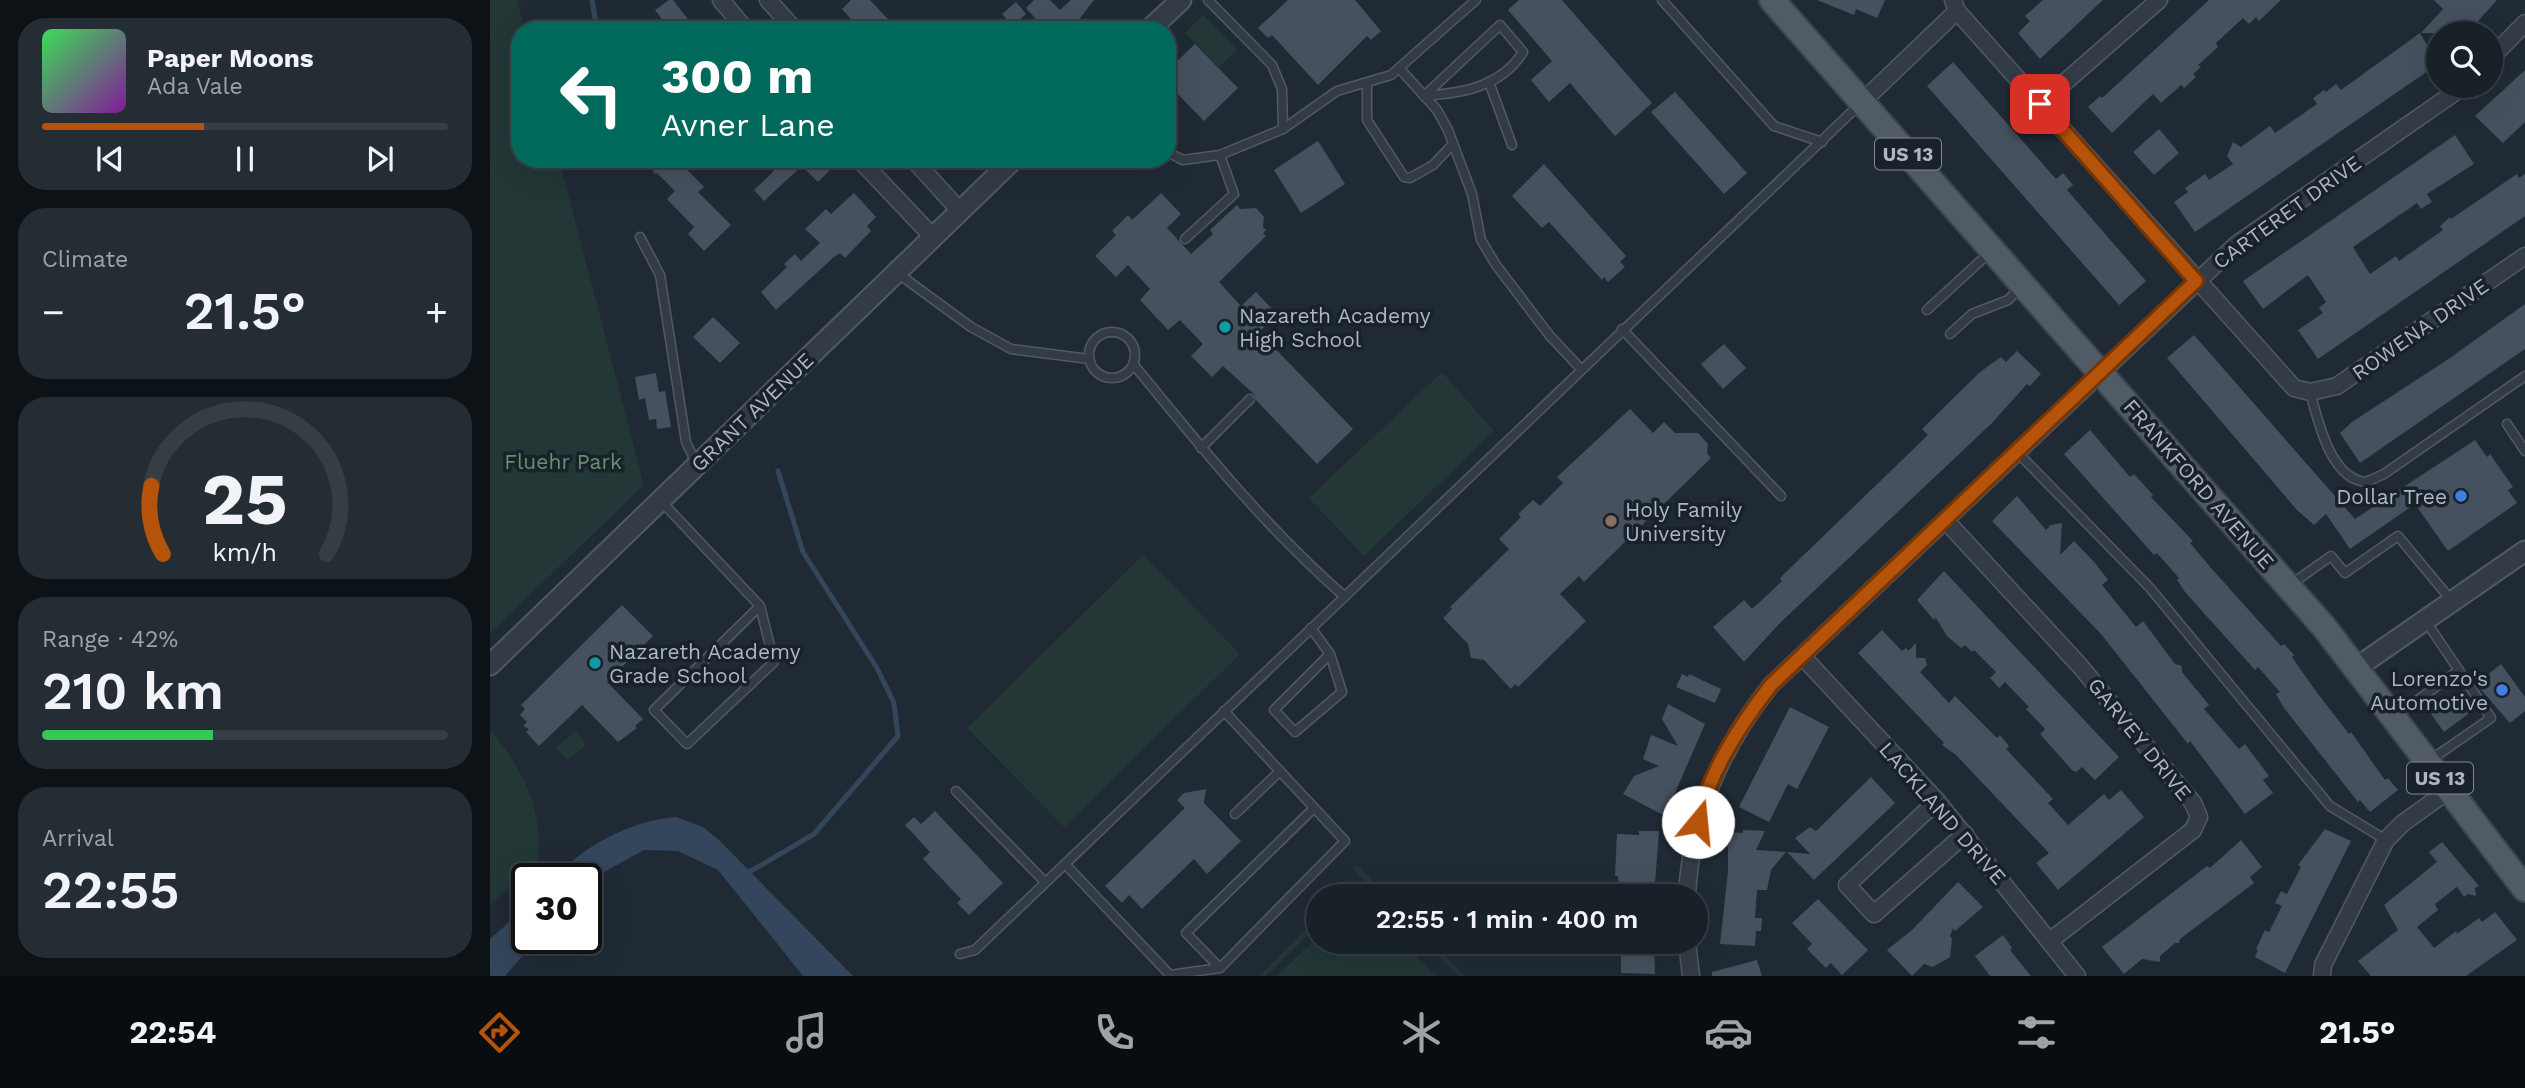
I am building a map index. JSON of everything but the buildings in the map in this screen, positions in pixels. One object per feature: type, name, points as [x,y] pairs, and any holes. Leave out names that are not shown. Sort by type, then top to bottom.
[{"type":"main road","name":"FRANKFORD AVENUE","points":[[1772,0],[2288,586],[2356,668],[2525,889]]},
{"type":"street","points":[[721,0],[738,21]]},
{"type":"street","points":[[768,0],[787,21]]},
{"type":"street","points":[[1159,21],[1181,0]]},
{"type":"street","points":[[2040,104],[2159,0]]},
{"type":"street","points":[[1862,102],[1955,5],[2282,379],[2294,388],[2310,392]]},
{"type":"street","points":[[2503,46],[2525,23]]},
{"type":"street","name":"CARTERET DRIVE","points":[[1687,884],[1703,798],[1750,712],[1771,685],[2236,244],[2447,98]]},
{"type":"street","points":[[868,168],[933,237]]},
{"type":"street","points":[[921,168],[960,211]]},
{"type":"street","name":"GRANT AVENUE","points":[[490,665],[1005,168]]},
{"type":"street","name":"ROWENA DRIVE","points":[[2310,392],[2337,386],[2525,256]]},
{"type":"street","name":"GARVEY DRIVE","points":[[1945,520],[2080,666],[2193,803],[2199,817],[2193,830],[2051,940]]},
{"type":"street","points":[[2356,668],[2525,551]]},
{"type":"street","name":"LACKLAND DRIVE","points":[[1802,656],[1937,800],[2077,976]]},
{"type":"street","points":[[2322,976],[2323,965],[2386,840],[2403,822],[2449,790]]},
{"type":"street","points":[[1937,800],[1847,886],[1874,914],[1965,834]]},
{"type":"street","points":[[1688,954],[1691,976]]},
{"type":"lane","points":[[1208,0],[1272,65],[1282,89],[1283,129]]},
{"type":"lane","points":[[1176,156],[1183,160],[1220,155],[1283,129],[1337,91],[1367,83],[1400,69],[1476,0]]},
{"type":"lane","points":[[1662,0],[1774,126],[1822,142]]},
{"type":"lane","points":[[1500,25],[1523,52],[1507,73],[1467,92],[1424,96],[1500,25]]},
{"type":"lane","points":[[1400,69],[1437,110],[1454,144],[1472,194],[1483,245],[1521,300],[1581,369]]},
{"type":"lane","points":[[1489,82],[1513,145]]},
{"type":"lane","points":[[1367,83],[1367,120],[1404,177],[1410,178],[1433,165],[1454,144]]},
{"type":"lane","points":[[960,954],[975,950],[1862,102]]},
{"type":"lane","points":[[1185,239],[1234,194],[1220,155]]},
{"type":"lane","points":[[640,237],[660,275],[686,442],[697,465]]},
{"type":"lane","points":[[1927,310],[1992,250]]},
{"type":"lane","points":[[896,272],[971,327],[1011,349],[1089,359]]},
{"type":"lane","points":[[1950,334],[1967,317],[2008,300],[2023,285]]},
{"type":"lane","points":[[1622,329],[1782,496]]},
{"type":"lane","points":[[1116,331],[1133,344],[1136,351],[1134,365],[1123,375],[1109,378],[1096,372],[1089,359],[1095,338],[1116,331]]},
{"type":"lane","points":[[1134,365],[1204,451],[1309,565],[1344,596]]},
{"type":"lane","points":[[2310,392],[2325,446],[2349,475],[2366,482],[2384,474],[2525,376]]},
{"type":"lane","points":[[1204,451],[1250,399]]},
{"type":"lane","points":[[2507,424],[2525,452]]},
{"type":"lane","points":[[2017,452],[2150,588],[2330,806],[2386,840]]},
{"type":"lane","points":[[661,501],[760,606],[774,662],[687,744],[654,710],[760,606]]},
{"type":"lane","points":[[2288,586],[2331,556],[2345,573],[2398,536],[2452,601]]},
{"type":"lane","points":[[2425,620],[2491,718],[2428,762]]},
{"type":"lane","points":[[1311,628],[1330,654],[1342,692],[1295,732],[1274,710],[1330,654]]},
{"type":"lane","points":[[2394,718],[2459,670]]},
{"type":"lane","points":[[1065,864],[1170,975],[1220,968],[1345,841],[1224,711]]},
{"type":"lane","points":[[1235,814],[1280,771]]},
{"type":"lane","points":[[956,791],[1045,883]]},
{"type":"lane","points":[[1220,968],[1186,933],[1314,808]]},
{"type":"green space","name":"Fluehr Park","points":[[490,0],[517,0],[523,21],[511,21],[511,168],[561,168],[644,485],[490,633]]},
{"type":"green space","points":[[1203,15],[1237,50],[1219,67],[1185,33]]},
{"type":"green space","points":[[1442,372],[1494,431],[1364,556],[1309,498]]},
{"type":"green space","points":[[1143,555],[1240,654],[1064,827],[967,728]]},
{"type":"green space","points":[[490,729],[512,759],[528,790],[534,806],[539,842],[538,861],[511,863],[511,886],[490,905]]},
{"type":"green space","points":[[576,731],[586,745],[568,760],[555,748]]},
{"type":"green space","points":[[1357,865],[1375,884],[1353,884],[1364,881],[1353,869]]},
{"type":"green space","points":[[1306,930],[1306,937],[1266,976],[1259,976]]},
{"type":"green space","points":[[1306,948],[1306,954],[1414,954],[1436,976],[1277,976]]},
{"type":"green space","points":[[1436,954],[1444,954],[1465,976],[1458,976]]},
{"type":"water","points":[[676,817],[703,827],[853,976],[803,976],[718,870],[678,851],[644,850],[602,873],[602,863],[570,863],[594,845],[626,829]]},
{"type":"water","points":[[511,920],[511,954],[524,954],[505,976],[490,976],[490,939]]},
{"type":"waterway","points":[[592,0],[595,18]]},
{"type":"waterway","points":[[746,874],[814,834],[898,736],[894,703],[877,668],[803,552],[778,471]]},
{"type":"place","name":"Nazareth Academy High School","points":[[1225,327]]},
{"type":"place","name":"Dollar Tree","points":[[2461,496]]},
{"type":"place","name":"Holy Family University","points":[[1611,521]]},
{"type":"place","name":"Nazareth Academy Grade School","points":[[595,663]]},
{"type":"place","name":"Lorenzo's Automotive","points":[[2502,690]]},
{"type":"route","points":[[1698,822],[1703,798],[1732,742],[1771,685],[2196,281],[2040,104]]}]
